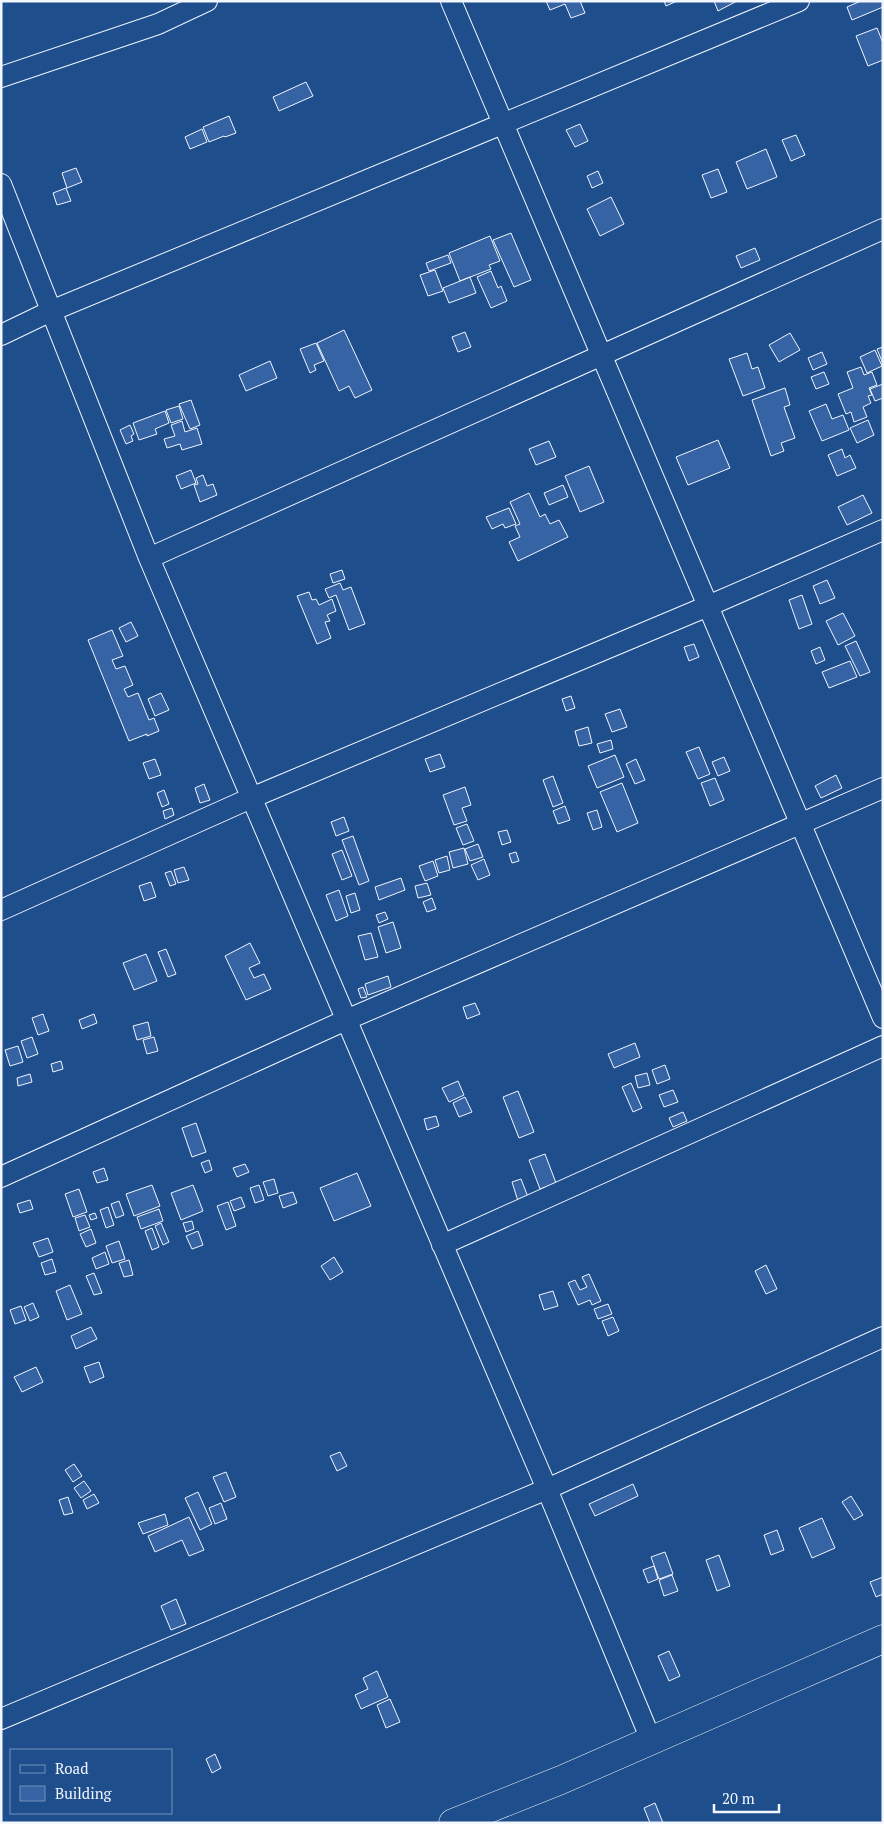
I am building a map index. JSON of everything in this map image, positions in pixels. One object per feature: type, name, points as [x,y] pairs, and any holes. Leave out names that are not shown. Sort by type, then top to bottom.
[{"type":"street","points":[[1,77],[158,24],[206,1]]},
{"type":"street","points":[[451,1],[883,1018]]},
{"type":"street","points":[[1,335],[51,311],[799,1]]},
{"type":"street","points":[[1,184],[149,558],[547,1488],[651,1740]]},
{"type":"street","points":[[149,558],[883,229]]},
{"type":"street","points":[[1,910],[252,798],[708,606],[883,530]]},
{"type":"street","points":[[1,1177],[346,1020],[883,788]]},
{"type":"street","points":[[442,1245],[883,1046]]},
{"type":"street","points":[[1,1720],[547,1488],[883,1337]]},
{"type":"street","points":[[453,1823],[560,1780],[883,1639]]},
{"type":"building","points":[[546,1],[580,1],[585,13],[571,18],[565,4],[550,10]]},
{"type":"building","points":[[664,1],[677,1],[666,6]]},
{"type":"building","points":[[714,1],[737,1],[718,11]]},
{"type":"building","points":[[861,1],[883,1],[883,7],[852,20],[847,7]]},
{"type":"building","points":[[877,28],[883,43],[883,60],[868,66],[856,36]]},
{"type":"building","points":[[306,82],[313,96],[279,111],[273,97]]},
{"type":"building","points":[[229,116],[236,133],[209,142],[203,127]]},
{"type":"building","points":[[580,124],[588,141],[575,147],[566,130]]},
{"type":"building","points":[[202,129],[207,142],[190,149],[185,137]]},
{"type":"building","points":[[796,135],[805,155],[791,161],[782,140]]},
{"type":"building","points":[[766,149],[777,177],[747,189],[736,162]]},
{"type":"building","points":[[76,168],[82,182],[67,188],[62,173]]},
{"type":"building","points":[[718,169],[727,192],[711,198],[702,175]]},
{"type":"building","points":[[598,171],[603,183],[592,188],[587,176]]},
{"type":"building","points":[[66,188],[71,201],[57,205],[53,193]]},
{"type":"building","points":[[611,197],[624,224],[600,236],[587,209]]},
{"type":"building","points":[[511,233],[531,280],[514,287],[493,240]]},
{"type":"building","points":[[490,236],[500,261],[489,265],[491,269],[460,281],[449,253]]},
{"type":"building","points":[[755,248],[760,260],[741,268],[736,256]]},
{"type":"building","points":[[448,255],[451,263],[429,271],[426,263]]},
{"type":"building","points":[[435,270],[443,291],[428,296],[420,275]]},
{"type":"building","points":[[491,271],[498,288],[501,286],[507,301],[491,308],[477,277]]},
{"type":"building","points":[[470,277],[476,293],[449,303],[443,288]]},
{"type":"building","points":[[344,330],[372,390],[355,398],[349,386],[339,391],[317,343]]},
{"type":"building","points":[[465,332],[471,347],[458,352],[452,337]]},
{"type":"building","points":[[790,333],[800,350],[779,362],[769,345]]},
{"type":"building","points":[[316,343],[324,361],[314,365],[316,370],[310,373],[300,349]]},
{"type":"building","points":[[883,347],[883,364],[877,349]]},
{"type":"building","points":[[875,350],[882,366],[867,373],[860,357]]},
{"type":"building","points":[[822,352],[827,364],[813,370],[808,358]]},
{"type":"building","points":[[747,353],[752,369],[758,367],[765,388],[743,396],[729,359]]},
{"type":"building","points":[[270,361],[277,378],[246,391],[239,375]]},
{"type":"building","points":[[861,367],[864,375],[872,372],[877,385],[869,388],[872,395],[868,396],[871,403],[863,407],[867,417],[854,422],[851,412],[846,414],[838,394],[853,388],[847,372]]},
{"type":"building","points":[[824,372],[829,384],[816,389],[811,377]]},
{"type":"building","points":[[883,384],[883,398],[875,401],[870,389]]},
{"type":"building","points":[[785,388],[790,405],[784,407],[795,438],[781,443],[784,451],[771,456],[752,400]]},
{"type":"building","points":[[191,400],[200,425],[190,429],[179,404]]},
{"type":"building","points":[[826,404],[832,419],[843,415],[849,430],[822,441],[809,411]]},
{"type":"building","points":[[179,406],[183,419],[171,423],[166,410]]},
{"type":"building","points":[[165,411],[169,423],[155,429],[157,434],[139,440],[133,423]]},
{"type":"building","points":[[868,420],[874,435],[857,443],[850,428]]},
{"type":"building","points":[[182,421],[185,432],[197,428],[202,444],[182,450],[180,444],[167,448],[164,439],[175,436],[171,425]]},
{"type":"building","points":[[130,425],[134,434],[131,436],[133,441],[126,444],[120,430]]},
{"type":"building","points":[[718,440],[730,468],[688,485],[676,457]]},
{"type":"building","points":[[549,441],[556,457],[536,465],[529,449]]},
{"type":"building","points":[[842,449],[845,458],[850,455],[856,468],[837,476],[828,455]]},
{"type":"building","points":[[589,466],[604,502],[580,512],[565,476]]},
{"type":"building","points":[[191,470],[196,483],[181,489],[176,476]]},
{"type":"building","points":[[203,475],[207,486],[213,484],[217,495],[200,502],[194,485],[198,484],[196,478]]},
{"type":"building","points":[[563,485],[568,497],[549,505],[544,493]]},
{"type":"building","points":[[529,493],[540,517],[545,514],[550,524],[559,520],[568,537],[518,561],[509,542],[520,537],[515,526],[520,524],[510,502]]},
{"type":"building","points":[[863,495],[872,513],[847,525],[838,507]]},
{"type":"building","points":[[509,508],[516,524],[505,528],[503,524],[492,529],[486,517]]},
{"type":"building","points":[[342,570],[345,579],[333,583],[330,574]]},
{"type":"building","points":[[827,580],[835,598],[820,604],[813,586]]},
{"type":"building","points":[[340,583],[343,590],[351,587],[365,624],[349,630],[336,595],[329,598],[325,589]]},
{"type":"building","points":[[309,592],[312,600],[316,599],[319,605],[332,599],[336,611],[327,615],[330,621],[325,622],[331,638],[317,644],[297,596]]},
{"type":"building","points":[[802,595],[812,624],[799,629],[789,600]]},
{"type":"building","points":[[843,613],[855,636],[838,645],[826,621]]},
{"type":"building","points":[[131,622],[138,636],[126,642],[119,628]]},
{"type":"building","points":[[112,630],[123,656],[112,660],[116,669],[125,666],[133,685],[124,689],[128,697],[138,693],[149,720],[154,718],[159,731],[129,741],[88,640]]},
{"type":"building","points":[[856,641],[870,672],[860,676],[845,646]]},
{"type":"building","points":[[694,644],[699,657],[689,661],[684,647]]},
{"type":"building","points":[[820,647],[825,660],[816,664],[811,651]]},
{"type":"building","points":[[850,661],[857,677],[829,688],[822,672]]},
{"type":"building","points":[[161,693],[169,710],[155,716],[148,699]]},
{"type":"building","points":[[571,696],[575,708],[566,711],[562,699]]},
{"type":"building","points":[[620,709],[627,727],[612,732],[605,714]]},
{"type":"building","points":[[588,727],[592,743],[579,746],[575,731]]},
{"type":"building","points":[[611,740],[613,749],[600,753],[597,744]]},
{"type":"building","points":[[699,747],[710,774],[698,779],[686,752]]},
{"type":"building","points":[[440,754],[445,767],[430,772],[425,759]]},
{"type":"building","points":[[615,755],[624,777],[597,788],[588,766]]},
{"type":"building","points":[[724,757],[730,771],[718,776],[712,762]]},
{"type":"building","points":[[155,759],[161,775],[149,779],[143,763]]},
{"type":"building","points":[[636,759],[645,780],[635,784],[626,764]]},
{"type":"building","points":[[836,775],[842,788],[821,798],[815,786]]},
{"type":"building","points":[[553,776],[563,803],[553,807],[543,780]]},
{"type":"building","points":[[715,778],[724,800],[710,806],[701,783]]},
{"type":"building","points":[[622,783],[638,823],[617,832],[600,792]]},
{"type":"building","points":[[204,784],[210,800],[200,803],[195,788]]},
{"type":"building","points":[[465,787],[471,805],[462,808],[467,821],[454,825],[443,795]]},
{"type":"building","points":[[164,790],[169,804],[162,807],[157,793]]},
{"type":"building","points":[[565,806],[570,820],[558,824],[553,811]]},
{"type":"building","points":[[172,808],[174,815],[165,819],[163,811]]},
{"type":"building","points":[[597,810],[602,827],[593,830],[587,813]]},
{"type":"building","points":[[344,817],[349,831],[336,836],[331,822]]},
{"type":"building","points":[[467,824],[474,841],[463,845],[456,828]]},
{"type":"building","points":[[507,830],[511,842],[502,845],[498,832]]},
{"type":"building","points":[[353,836],[369,881],[359,885],[342,840]]},
{"type":"building","points":[[478,844],[483,857],[470,861],[465,849]]},
{"type":"building","points":[[464,848],[468,864],[453,868],[449,852]]},
{"type":"building","points":[[342,850],[352,876],[342,880],[332,854]]},
{"type":"building","points":[[516,852],[519,861],[512,863],[509,854]]},
{"type":"building","points":[[447,856],[450,870],[439,873],[435,860]]},
{"type":"building","points":[[484,859],[490,875],[478,880],[471,865]]},
{"type":"building","points":[[433,861],[438,876],[425,881],[419,866]]},
{"type":"building","points":[[184,867],[189,880],[178,883],[174,870]]},
{"type":"building","points":[[171,871],[176,884],[170,886],[165,873]]},
{"type":"building","points":[[401,878],[405,890],[379,900],[375,887]]},
{"type":"building","points":[[151,882],[156,897],[144,901],[139,886]]},
{"type":"building","points":[[427,883],[431,895],[418,898],[415,886]]},
{"type":"building","points":[[339,890],[348,916],[336,921],[326,895]]},
{"type":"building","points":[[355,893],[360,910],[351,913],[346,896]]},
{"type":"building","points":[[432,898],[436,909],[427,912],[423,902]]},
{"type":"building","points":[[385,912],[388,919],[379,923],[376,915]]},
{"type":"building","points":[[393,922],[401,948],[386,953],[378,927]]},
{"type":"building","points":[[371,933],[378,957],[365,960],[358,936]]},
{"type":"building","points":[[250,943],[260,963],[249,968],[254,978],[264,974],[271,989],[246,1000],[225,956]]},
{"type":"building","points":[[166,949],[176,974],[168,977],[158,952]]},
{"type":"building","points":[[146,954],[157,981],[134,990],[123,963]]},
{"type":"building","points":[[388,976],[391,987],[368,995],[365,984]]},
{"type":"building","points":[[363,987],[367,997],[361,998],[358,989]]},
{"type":"building","points":[[475,1003],[480,1014],[467,1019],[463,1007]]},
{"type":"building","points":[[43,1014],[49,1031],[38,1035],[32,1018]]},
{"type":"building","points":[[94,1014],[97,1023],[82,1029],[79,1020]]},
{"type":"building","points":[[148,1022],[151,1036],[137,1040],[133,1026]]},
{"type":"building","points":[[32,1037],[38,1054],[27,1058],[21,1041]]},
{"type":"building","points":[[154,1037],[158,1051],[147,1054],[143,1040]]},
{"type":"building","points":[[635,1043],[640,1057],[614,1068],[608,1054]]},
{"type":"building","points":[[18,1046],[23,1062],[10,1066],[5,1050]]},
{"type":"building","points":[[61,1061],[63,1069],[53,1072],[51,1064]]},
{"type":"building","points":[[665,1065],[670,1079],[657,1084],[652,1070]]},
{"type":"building","points":[[647,1073],[650,1085],[638,1088],[635,1076]]},
{"type":"building","points":[[30,1074],[32,1082],[18,1086],[17,1078]]},
{"type":"building","points":[[458,1081],[464,1095],[449,1102],[442,1088]]},
{"type":"building","points":[[631,1083],[642,1108],[633,1112],[622,1087]]},
{"type":"building","points":[[673,1090],[678,1102],[664,1107],[659,1095]]},
{"type":"building","points":[[518,1091],[534,1132],[519,1138],[503,1097]]},
{"type":"building","points":[[465,1097],[472,1112],[459,1117],[453,1103]]},
{"type":"building","points":[[683,1112],[687,1121],[673,1127],[669,1118]]},
{"type":"building","points":[[436,1116],[439,1126],[427,1130],[424,1119]]},
{"type":"building","points":[[196,1123],[206,1152],[192,1157],[182,1128]]},
{"type":"building","points":[[545,1154],[556,1183],[540,1189],[529,1160]]},
{"type":"building","points":[[209,1160],[212,1170],[205,1173],[201,1163]]},
{"type":"building","points":[[245,1164],[249,1172],[237,1177],[233,1168]]},
{"type":"building","points":[[104,1168],[108,1180],[97,1183],[93,1172]]},
{"type":"building","points":[[357,1173],[371,1206],[334,1221],[320,1188]]},
{"type":"building","points":[[274,1179],[278,1193],[268,1196],[263,1182]]},
{"type":"building","points":[[521,1179],[528,1197],[518,1201],[512,1182]]},
{"type":"building","points":[[152,1185],[160,1206],[134,1216],[126,1194]]},
{"type":"building","points":[[193,1185],[203,1211],[181,1220],[171,1193]]},
{"type":"building","points":[[259,1185],[264,1200],[255,1203],[250,1188]]},
{"type":"building","points":[[79,1189],[87,1212],[73,1217],[65,1194]]},
{"type":"building","points":[[293,1192],[297,1203],[283,1208],[279,1196]]},
{"type":"building","points":[[241,1197],[245,1207],[234,1211],[230,1201]]},
{"type":"building","points":[[30,1200],[33,1209],[20,1213],[17,1204]]},
{"type":"building","points":[[119,1201],[124,1215],[116,1218],[111,1204]]},
{"type":"building","points":[[228,1202],[236,1226],[226,1230],[217,1206]]},
{"type":"building","points":[[108,1207],[114,1225],[106,1228],[100,1210]]},
{"type":"building","points":[[159,1209],[163,1221],[141,1229],[137,1217]]},
{"type":"building","points":[[95,1213],[97,1218],[91,1220],[89,1215]]},
{"type":"building","points":[[85,1215],[90,1227],[79,1231],[75,1218]]},
{"type":"building","points":[[192,1221],[194,1229],[186,1232],[183,1223]]},
{"type":"building","points":[[161,1223],[169,1242],[163,1245],[155,1226]]},
{"type":"building","points":[[152,1228],[159,1247],[152,1250],[145,1231]]},
{"type":"building","points":[[91,1229],[96,1243],[86,1247],[80,1234]]},
{"type":"building","points":[[198,1231],[203,1245],[192,1249],[186,1236]]},
{"type":"building","points":[[48,1238],[53,1252],[39,1257],[33,1243]]},
{"type":"building","points":[[119,1241],[125,1259],[112,1263],[106,1246]]},
{"type":"building","points":[[105,1252],[109,1264],[96,1269],[92,1258]]},
{"type":"building","points":[[334,1257],[343,1272],[330,1280],[321,1266]]},
{"type":"building","points":[[52,1259],[56,1272],[45,1275],[41,1263]]},
{"type":"building","points":[[129,1260],[133,1275],[124,1277],[119,1263]]},
{"type":"building","points":[[766,1265],[777,1289],[766,1294],[755,1271]]},
{"type":"building","points":[[94,1273],[102,1293],[94,1295],[86,1276]]},
{"type":"building","points":[[589,1274],[601,1301],[592,1305],[590,1300],[578,1305],[568,1283],[575,1280],[580,1290],[587,1287],[582,1277]]},
{"type":"building","points":[[70,1285],[82,1314],[67,1320],[56,1291]]},
{"type":"building","points":[[553,1291],[558,1306],[544,1310],[539,1295]]},
{"type":"building","points":[[33,1303],[39,1317],[30,1321],[24,1307]]},
{"type":"building","points":[[608,1304],[612,1314],[598,1319],[594,1309]]},
{"type":"building","points":[[21,1306],[26,1320],[15,1324],[10,1310]]},
{"type":"building","points":[[613,1317],[619,1331],[608,1336],[602,1321]]},
{"type":"building","points":[[91,1327],[97,1339],[76,1349],[71,1336]]},
{"type":"building","points":[[99,1362],[104,1377],[90,1383],[84,1367]]},
{"type":"building","points":[[36,1367],[43,1382],[22,1392],[14,1377]]},
{"type":"building","points":[[340,1452],[347,1466],[337,1471],[330,1456]]},
{"type":"building","points":[[74,1464],[82,1476],[73,1482],[65,1470]]},
{"type":"building","points":[[226,1472],[236,1497],[224,1502],[213,1477]]},
{"type":"building","points":[[84,1481],[91,1491],[81,1498],[74,1488]]},
{"type":"building","points":[[633,1484],[638,1496],[595,1516],[589,1504]]},
{"type":"building","points":[[198,1492],[212,1524],[200,1530],[185,1498]]},
{"type":"building","points":[[94,1494],[99,1503],[87,1509],[83,1500]]},
{"type":"building","points":[[851,1496],[863,1515],[854,1520],[842,1502]]},
{"type":"building","points":[[68,1497],[73,1513],[64,1515],[59,1500]]},
{"type":"building","points":[[221,1503],[227,1519],[215,1524],[209,1508]]},
{"type":"building","points":[[165,1514],[168,1525],[143,1534],[138,1523]]},
{"type":"building","points":[[189,1517],[204,1550],[189,1556],[182,1540],[155,1552],[148,1536]]},
{"type":"building","points":[[822,1518],[835,1548],[812,1558],[799,1528]]},
{"type":"building","points":[[777,1530],[784,1550],[771,1555],[764,1535]]},
{"type":"building","points":[[665,1552],[673,1574],[659,1579],[651,1557]]},
{"type":"building","points":[[719,1555],[730,1586],[717,1591],[706,1560]]},
{"type":"building","points":[[654,1566],[658,1579],[648,1583],[643,1570]]},
{"type":"building","points":[[672,1575],[678,1591],[664,1596],[659,1580]]},
{"type":"building","points":[[883,1577],[883,1594],[876,1597],[870,1582]]},
{"type":"building","points":[[176,1599],[186,1624],[171,1630],[161,1606]]},
{"type":"building","points":[[669,1651],[680,1676],[669,1681],[658,1656]]},
{"type":"building","points":[[377,1671],[388,1697],[361,1709],[355,1695],[368,1689],[363,1678]]},
{"type":"building","points":[[390,1699],[400,1722],[386,1728],[377,1705]]},
{"type":"building","points":[[215,1754],[221,1768],[212,1773],[206,1759]]},
{"type":"building","points":[[655,1803],[663,1823],[650,1823],[644,1808]]}]
